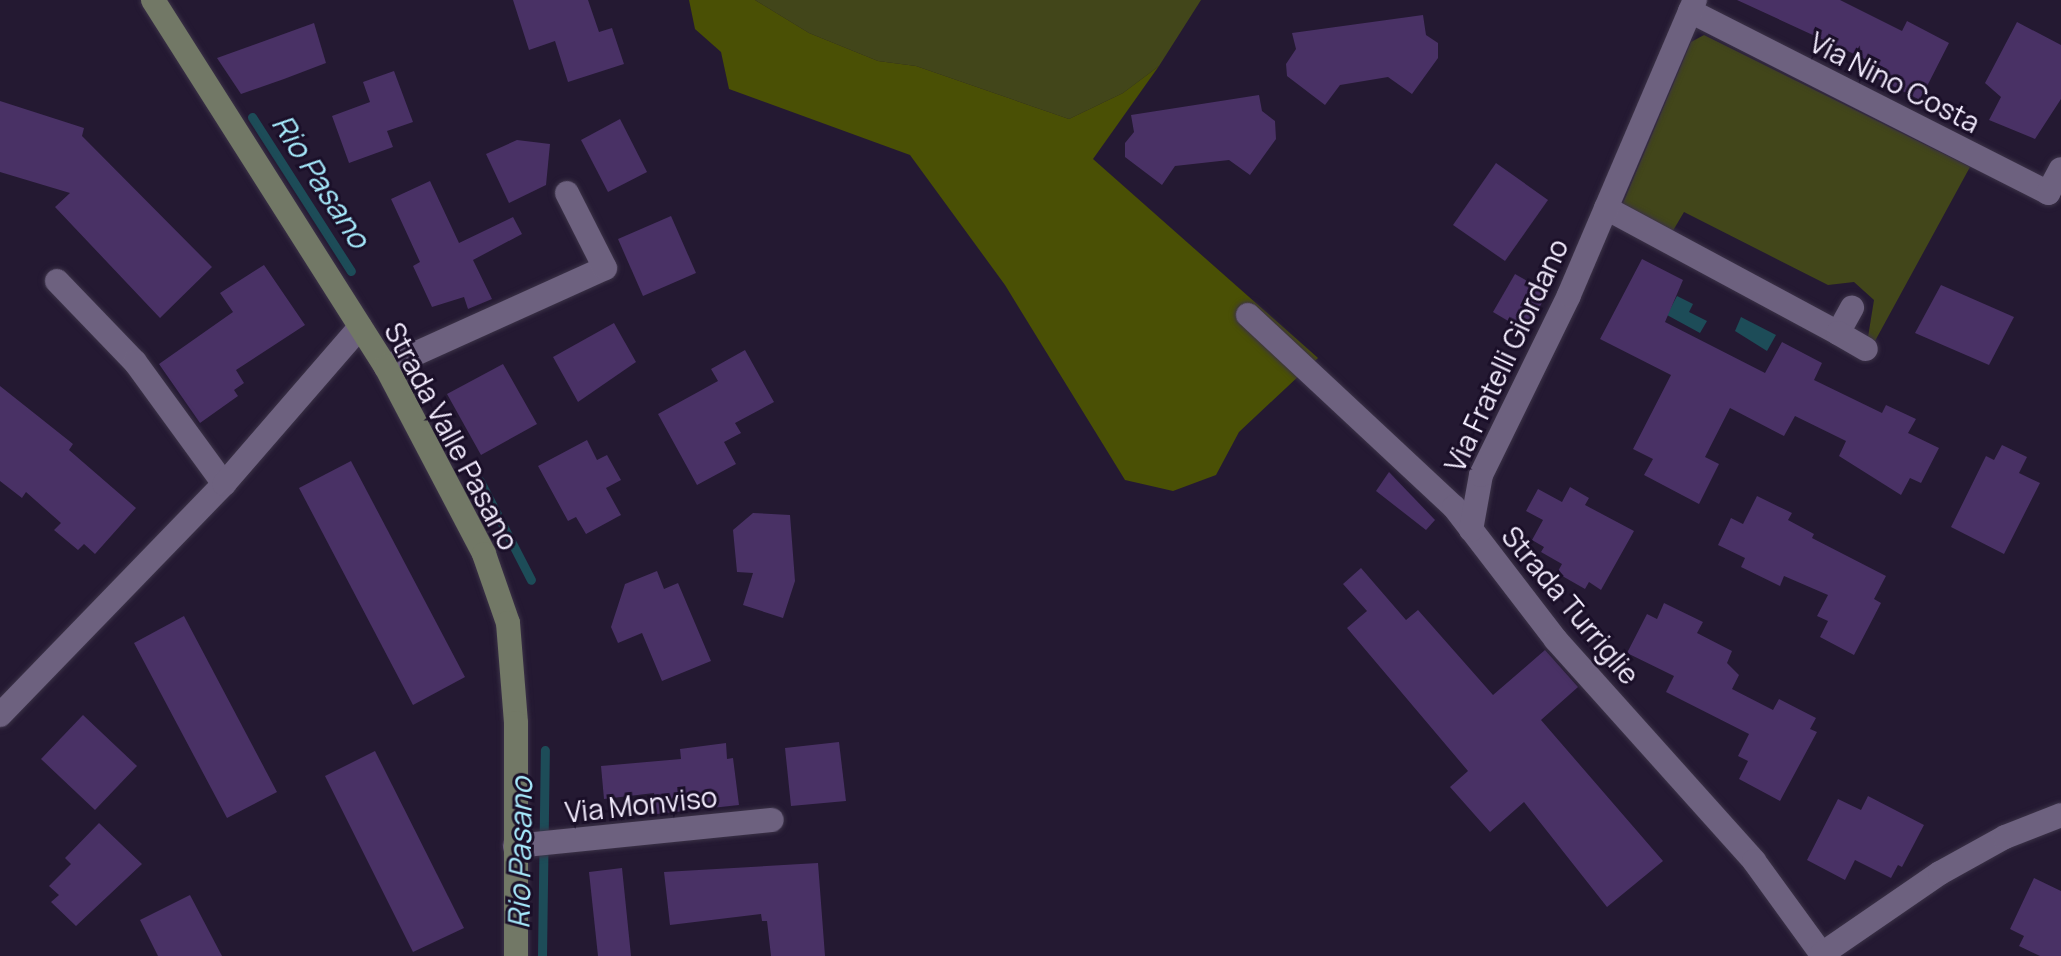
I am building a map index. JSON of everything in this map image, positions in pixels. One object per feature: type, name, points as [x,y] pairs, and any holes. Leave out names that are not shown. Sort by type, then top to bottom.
[{"type":"street","name":"Strada Valle Pasano","points":[[153,0],[386,367],[484,554],[508,623],[516,723],[532,845],[514,955]]},
{"type":"street","name":"Via Nino Costa","points":[[1693,6],[2048,193],[2061,169]]},
{"type":"street","name":"Via Fratelli Giordano","points":[[1471,530],[1481,475],[1606,208],[1693,6]]},
{"type":"street","points":[[386,367],[605,268],[567,193]]},
{"type":"street","points":[[1606,208],[1866,349]]},
{"type":"street","points":[[57,281],[135,362],[224,484]]},
{"type":"street","points":[[1838,333],[1852,308]]},
{"type":"street","name":"Strada Turriglie","points":[[1248,315],[1454,507],[1556,640],[1754,861],[1822,955]]},
{"type":"street","points":[[0,715],[224,484],[360,327]]},
{"type":"street","points":[[1822,955],[1940,873],[2005,837],[2061,815]]},
{"type":"street","name":"Via Monviso","points":[[532,845],[772,820]]},
{"type":"green space","points":[[689,0],[755,0],[809,33],[878,61],[916,66],[1069,119],[1123,93],[1159,66],[1093,159],[1318,358],[1239,432],[1216,475],[1173,491],[1125,480],[1005,285],[910,155],[729,89],[721,52],[695,29]]},
{"type":"green space","points":[[755,0],[1201,0],[1159,66],[1123,93],[1069,119],[916,66],[878,61],[809,33]]},
{"type":"green space","points":[[1704,35],[1970,167],[1875,341],[1868,337],[1874,300],[1854,282],[1828,285],[1684,212],[1671,234],[1621,208],[1691,42]]},
{"type":"water","points":[[1677,296],[1693,304],[1689,312],[1707,321],[1700,333],[1667,315]]},
{"type":"water","points":[[1741,317],[1776,335],[1767,351],[1735,331]]},
{"type":"building","points":[[513,0],[588,0],[599,32],[612,28],[624,64],[568,82],[555,41],[529,50]]},
{"type":"building","points":[[1737,0],[1840,0],[1902,31],[1907,21],[1949,43],[1920,100],[1873,76],[1878,65]]},
{"type":"building","points":[[1423,15],[1426,35],[1438,43],[1438,58],[1412,94],[1388,77],[1340,85],[1325,105],[1287,76],[1286,64],[1296,49],[1292,33]]},
{"type":"building","points":[[2017,22],[2061,45],[2061,99],[2035,139],[1989,120],[2001,97],[1985,83]]},
{"type":"building","points":[[314,23],[326,63],[284,79],[241,94],[217,58]]},
{"type":"building","points":[[394,71],[413,122],[387,131],[393,147],[349,163],[332,116],[370,102],[363,82]]},
{"type":"building","points":[[1259,95],[1262,111],[1275,121],[1276,139],[1250,175],[1229,160],[1175,166],[1162,185],[1125,157],[1125,143],[1134,132],[1131,115]]},
{"type":"building","points":[[0,101],[84,128],[82,136],[212,267],[160,318],[55,207],[70,193],[0,172]]},
{"type":"building","points":[[620,119],[647,172],[608,192],[581,140]]},
{"type":"building","points":[[517,140],[550,144],[546,185],[509,203],[486,154]]},
{"type":"building","points":[[1496,163],[1548,200],[1505,261],[1453,225]]},
{"type":"building","points":[[430,181],[459,243],[513,217],[522,234],[473,260],[492,299],[468,309],[464,297],[432,307],[413,266],[420,262],[391,199]]},
{"type":"building","points":[[671,216],[696,273],[643,296],[618,239]]},
{"type":"building","points":[[1642,259],[1683,280],[1665,322],[1765,373],[1782,342],[1822,363],[1814,380],[1882,413],[1886,405],[1916,419],[1908,433],[1939,448],[1921,483],[1910,478],[1901,495],[1839,456],[1846,441],[1795,416],[1784,436],[1730,408],[1705,457],[1719,464],[1699,504],[1644,475],[1653,459],[1633,449],[1671,375],[1600,339]]},
{"type":"building","points":[[264,265],[305,325],[236,370],[244,383],[234,390],[238,396],[200,423],[159,364],[233,312],[220,293]]},
{"type":"building","points":[[1515,274],[1548,293],[1525,331],[1493,312]]},
{"type":"building","points":[[1941,285],[2014,317],[1989,365],[1915,333]]},
{"type":"building","points":[[614,323],[636,362],[578,402],[553,357]]},
{"type":"building","points":[[745,350],[774,402],[735,423],[741,433],[724,442],[736,464],[697,485],[658,414],[718,381],[711,369]]},
{"type":"building","points":[[503,364],[537,424],[481,455],[447,394]]},
{"type":"building","points":[[0,386],[73,444],[69,450],[136,508],[95,554],[84,544],[78,550],[54,530],[61,523],[26,492],[22,498],[0,481]]},
{"type":"building","points":[[587,440],[597,460],[607,455],[621,480],[606,488],[621,515],[586,534],[576,517],[568,521],[538,466]]},
{"type":"building","points":[[2002,445],[2027,457],[2019,473],[2040,483],[2004,554],[1951,527],[1986,456],[1994,460]]},
{"type":"building","points":[[351,461],[465,677],[413,705],[299,488]]},
{"type":"building","points":[[1389,472],[1435,520],[1426,530],[1376,491]]},
{"type":"building","points":[[1570,487],[1589,498],[1585,505],[1634,531],[1601,590],[1589,582],[1585,589],[1557,573],[1562,564],[1541,552],[1544,547],[1532,540],[1543,520],[1526,511],[1538,489],[1562,502]]},
{"type":"building","points":[[1757,496],[1792,513],[1788,520],[1814,534],[1812,538],[1886,576],[1874,599],[1881,603],[1854,655],[1820,637],[1828,621],[1817,616],[1828,595],[1784,576],[1780,586],[1741,567],[1745,558],[1718,545],[1731,518],[1743,524]]},
{"type":"building","points":[[753,513],[790,515],[795,581],[783,618],[743,605],[753,573],[737,572],[733,530]]},
{"type":"building","points":[[1361,568],[1406,620],[1418,610],[1493,695],[1545,650],[1578,687],[1541,720],[1663,861],[1607,907],[1524,802],[1490,832],[1450,787],[1468,771],[1347,628],[1367,611],[1343,584]]},
{"type":"building","points":[[657,571],[664,589],[678,583],[711,661],[662,681],[642,633],[618,643],[611,627],[625,584]]},
{"type":"building","points":[[1664,603],[1703,622],[1697,633],[1732,651],[1727,663],[1739,675],[1732,689],[1773,710],[1779,699],[1816,718],[1810,729],[1817,732],[1780,801],[1739,779],[1748,761],[1738,756],[1749,734],[1666,692],[1674,676],[1627,653],[1647,614],[1657,619]]},
{"type":"building","points":[[184,616],[277,792],[227,818],[134,643]]},
{"type":"building","points":[[83,715],[137,766],[95,810],[41,759]]},
{"type":"building","points":[[839,742],[846,801],[791,806],[785,748]]},
{"type":"building","points":[[726,743],[727,759],[733,758],[739,805],[657,814],[654,793],[604,799],[601,766],[681,759],[680,749]]},
{"type":"building","points":[[375,751],[464,928],[413,952],[325,776]]},
{"type":"building","points":[[1868,796],[1924,825],[1902,867],[1898,865],[1891,878],[1855,860],[1845,880],[1807,860],[1838,799],[1861,810]]},
{"type":"building","points":[[99,823],[142,864],[76,926],[51,902],[59,895],[49,886],[71,864],[65,858]]},
{"type":"building","points":[[818,863],[825,956],[771,956],[767,921],[762,921],[761,914],[670,925],[664,872]]},
{"type":"building","points":[[622,868],[631,956],[598,956],[589,872]]},
{"type":"building","points":[[2034,878],[2061,891],[2061,956],[2040,956],[2019,946],[2024,936],[2010,929]]},
{"type":"building","points":[[190,895],[222,956],[158,956],[140,920]]},
{"type":"waterway","name":"Rio Pasano","points":[[252,117],[351,271]]},
{"type":"waterway","name":"Rio Pasano","points":[[480,481],[531,580]]},
{"type":"waterway","name":"Rio Pasano","points":[[542,956],[545,750]]}]
